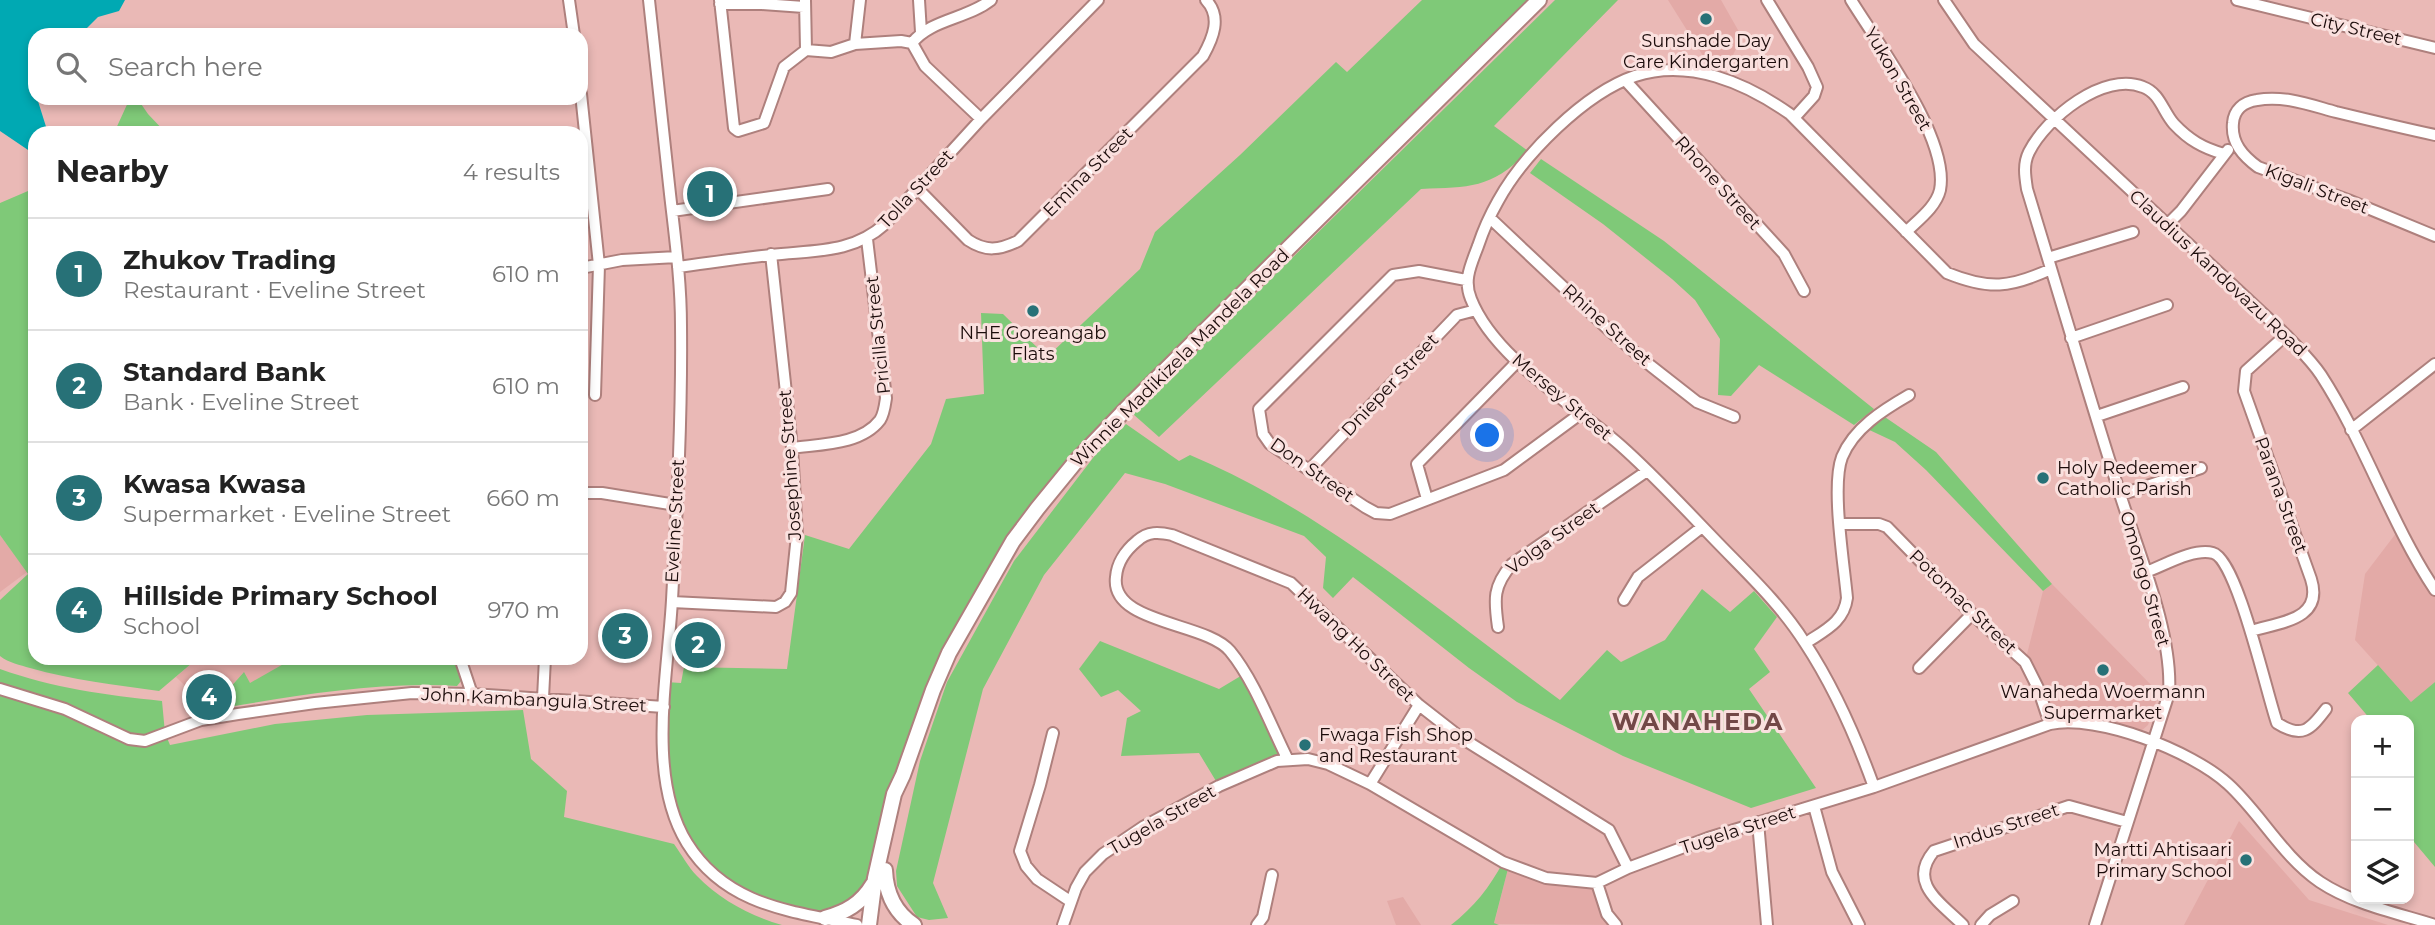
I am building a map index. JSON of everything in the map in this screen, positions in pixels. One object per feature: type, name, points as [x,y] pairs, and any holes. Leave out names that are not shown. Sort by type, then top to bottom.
[{"type":"main road","name":"Winnie Madikizela Mandela Road","points":[[869,925],[902,797],[904,775],[921,720],[949,653],[1013,541],[1060,480],[1126,409],[1539,0]]},
{"type":"main road","name":"Winnie Madikizela Mandela Road","points":[[877,925],[880,874]]},
{"type":"main road","points":[[829,922],[857,905],[880,874]]},
{"type":"main road","points":[[880,874],[897,910],[914,925]]},
{"type":"street","points":[[569,0],[572,28]]},
{"type":"street","name":"Eveline Street","points":[[649,0],[678,262],[681,325],[672,602],[662,732],[667,795],[676,822],[699,860],[716,877],[740,894],[768,906],[829,922],[857,925]]},
{"type":"street","points":[[855,44],[860,0]]},
{"type":"street","points":[[919,0],[921,32]]},
{"type":"street","points":[[912,43],[921,32],[991,0]]},
{"type":"street","name":"Tolla Street","points":[[588,267],[622,260],[678,262],[771,254],[841,247],[867,239],[886,224],[981,119],[1098,0]]},
{"type":"street","name":"Emina Street","points":[[917,188],[977,246],[992,250],[1018,241],[1203,56],[1214,33],[1215,17],[1206,0]]},
{"type":"street","points":[[1767,0],[1808,67],[1817,87],[1814,96],[1795,117]]},
{"type":"street","name":"Yukon Street","points":[[1851,0],[1925,120],[1937,159],[1940,188],[1937,199],[1906,232]]},
{"type":"street","name":"City Street","points":[[2236,0],[2435,48]]},
{"type":"street","points":[[806,50],[805,4],[720,2],[734,128],[738,131],[764,123],[784,67],[806,50],[831,52],[855,44],[901,41],[912,43]]},
{"type":"street","name":"Claudius Kandovazu Road","points":[[1950,3],[1975,44],[2286,335],[2320,374],[2405,539],[2435,590]]},
{"type":"street","points":[[912,43],[925,66],[981,119]]},
{"type":"street","points":[[1466,280],[1490,218],[1508,184],[1547,140],[1595,98],[1625,80],[1648,72],[1699,72],[1744,88],[1795,117],[1947,273],[1969,282],[2018,284],[2050,263],[2133,232]]},
{"type":"street","name":"Rhone Street","points":[[1625,80],[1784,254],[1804,291]]},
{"type":"street","name":"Omongo Street","points":[[2095,925],[2169,693],[2171,676],[2146,572],[2071,338],[2027,189],[2025,163],[2033,145],[2053,119],[2093,91],[2125,83],[2143,87],[2155,94],[2173,123],[2203,148],[2224,154]]},
{"type":"street","points":[[2168,224],[2224,154],[2236,144],[2232,133],[2234,115],[2242,104],[2282,98],[2435,135]]},
{"type":"street","points":[[582,105],[584,126]]},
{"type":"street","name":"Kigali Street","points":[[2236,144],[2245,158],[2258,167],[2435,236]]},
{"type":"street","points":[[588,160],[599,265],[595,395]]},
{"type":"street","points":[[672,211],[828,188]]},
{"type":"street","name":"Rhine Street","points":[[1490,218],[1651,366],[1697,402],[1734,417]]},
{"type":"street","name":"Pricilla Street","points":[[792,448],[850,438],[868,431],[882,418],[886,398],[867,239]]},
{"type":"street","name":"Josephine Street","points":[[672,602],[776,607],[785,602],[791,593],[797,535],[792,448],[771,254]]},
{"type":"street","name":"Don Street","points":[[1466,280],[1419,271],[1393,275],[1259,409],[1263,434],[1270,444],[1376,513],[1390,514],[1504,470],[1580,414]]},
{"type":"street","name":"Mersey Street","points":[[1466,280],[1476,310],[1517,362],[1620,445],[1782,611],[1806,643],[1852,728],[1874,787]]},
{"type":"street","points":[[2071,338],[2167,305]]},
{"type":"street","name":"Dnieper Street","points":[[1310,469],[1457,316],[1476,310]]},
{"type":"street","name":"Parana Street","points":[[2251,631],[2301,615],[2315,598],[2311,579],[2244,391],[2246,371],[2286,335]]},
{"type":"street","points":[[1427,499],[1417,464],[1517,362]]},
{"type":"street","points":[[2351,430],[2435,364]]},
{"type":"street","points":[[2097,416],[2183,387]]},
{"type":"street","points":[[1806,643],[1846,611],[1838,479],[1844,453],[1863,427],[1909,395]]},
{"type":"street","points":[[2120,495],[2201,468]]},
{"type":"street","name":"Volga Street","points":[[1498,627],[1496,591],[1501,577],[1512,564],[1647,471]]},
{"type":"street","points":[[588,493],[676,505]]},
{"type":"street","name":"Potomac Street","points":[[1840,524],[1879,524],[1887,527],[1972,614],[2025,662],[2038,688],[2050,724]]},
{"type":"street","points":[[1624,600],[1638,576],[1702,527]]},
{"type":"street","name":"Hwang Ho Street","points":[[1288,760],[1257,696],[1225,646],[1210,637],[1142,614],[1121,599],[1115,583],[1118,566],[1130,548],[1146,534],[1172,534],[1291,583],[1419,705],[1491,758],[1609,830],[1628,868]]},
{"type":"street","points":[[2146,572],[2194,554],[2216,554],[2222,558],[2251,631],[2277,723],[2290,731],[2300,732],[2308,729],[2326,709]]},
{"type":"street","points":[[1919,668],[1972,614]]},
{"type":"street","points":[[462,665],[472,694]]},
{"type":"street","points":[[542,698],[544,665]]},
{"type":"street","name":"John Kambangula Street","points":[[0,689],[65,709],[129,739],[145,741],[201,720],[361,697],[412,693],[472,694],[664,707]]},
{"type":"street","points":[[1370,784],[1419,705]]},
{"type":"street","name":"Tugela Street","points":[[1063,925],[1070,901],[1085,872],[1104,854],[1123,840],[1219,786],[1267,764],[1308,760],[1328,764],[1370,784],[1503,862],[1546,878],[1597,883],[1628,868],[1708,838],[1874,787],[2050,724],[2067,721],[2088,724],[2176,751],[2229,785],[2280,844],[2318,881],[2340,895],[2435,925]]},
{"type":"street","points":[[1053,733],[1020,851],[1026,866],[1037,879],[1070,901]]},
{"type":"street","points":[[1814,806],[1832,872],[1859,925]]},
{"type":"street","name":"Indus Street","points":[[1963,925],[1927,889],[1923,880],[1926,863],[1934,851],[2064,807],[2073,806],[2127,822]]},
{"type":"street","points":[[1758,822],[1767,925]]},
{"type":"street","points":[[1258,925],[1263,917],[1272,875]]},
{"type":"street","points":[[1597,883],[1607,914],[1616,925]]},
{"type":"street","points":[[1980,925],[1990,915],[2013,901]]},
{"type":"shaded area","name":"Sunshade Day Care Kindergarten","points":[[1668,0],[1721,0],[1742,37],[1725,71],[1710,67]]},
{"type":"shaded area","points":[[2400,528],[2435,588],[2435,682],[2412,703],[2355,640],[2365,574]]},
{"type":"shaded area","points":[[0,535],[27,572],[0,592]]},
{"type":"shaded area","points":[[2052,584],[2159,693],[2148,725],[2140,732],[2068,715],[2047,716],[2025,662],[2043,591]]},
{"type":"shaded area","points":[[190,665],[282,665],[250,684],[243,673],[210,710],[176,677]]},
{"type":"shaded area","name":"Martti Ahtisaari Primary School","points":[[2239,821],[2309,900],[2388,925],[2184,925]]},
{"type":"shaded area","points":[[1509,865],[1546,878],[1597,883],[1616,925],[1494,924]]},
{"type":"shaded area","points":[[1403,897],[1421,925],[1396,925],[1387,901]]},
{"type":"green space","points":[[1422,0],[1539,0],[1037,509],[933,690],[873,886],[825,918],[768,906],[699,860],[667,795],[666,682],[681,683],[684,667],[787,669],[805,535],[849,549],[931,444],[946,399],[984,394],[981,313],[1003,314],[1047,357],[1140,269],[1155,232],[1336,62],[1347,72]]},
{"type":"green space","points":[[1555,0],[1618,0],[1494,126],[1528,151],[1503,173],[1479,184],[1421,189],[1159,437],[1133,414]]},
{"type":"green space","points":[[127,105],[142,105],[159,126],[117,126]]},
{"type":"green space","points":[[1541,159],[1664,241],[1874,409],[1854,425],[1759,365],[1731,396],[1718,395],[1720,339],[1695,300],[1603,224],[1530,173]]},
{"type":"green space","points":[[28,191],[28,574],[0,535],[0,203]]},
{"type":"green space","points":[[1879,413],[1936,452],[2052,584],[2043,591],[1926,470],[1895,442],[1863,427]]},
{"type":"green space","points":[[1126,424],[1179,461],[1190,455],[1289,505],[1382,567],[1560,700],[1607,650],[1621,662],[1665,640],[1702,589],[1730,612],[1754,591],[1777,617],[1754,649],[1770,672],[1749,689],[1816,788],[1751,808],[1623,756],[1517,702],[1353,577],[1333,598],[1323,588],[1326,557],[1304,536],[1165,484],[1125,473],[1044,575],[983,689],[933,883],[948,918],[929,920],[917,917],[897,886],[896,871],[920,761],[947,682],[1014,561],[1096,454]]},
{"type":"green space","points":[[28,574],[28,665],[190,665],[159,691],[62,676],[15,664],[0,656],[0,600]]},
{"type":"green space","points":[[1100,641],[1219,689],[1244,674],[1288,760],[1219,786],[1199,753],[1121,756],[1127,718],[1141,711],[1118,690],[1101,697],[1079,669]]},
{"type":"green space","points":[[282,665],[455,665],[461,681],[457,686],[395,686],[333,691],[210,710],[244,672],[250,683]]},
{"type":"green space","points":[[2378,665],[2411,702],[2435,682],[2435,867],[2414,842],[2414,715],[2367,715],[2348,693]]},
{"type":"green space","points":[[0,669],[80,690],[162,701],[165,733],[170,745],[275,724],[367,715],[523,710],[531,759],[567,791],[564,817],[674,844],[694,872],[716,893],[748,912],[782,925],[0,925]]},
{"type":"green space","points":[[1503,862],[1509,865],[1494,923],[1499,925],[1451,925],[1481,896]]},
{"type":"water","points":[[0,0],[125,0],[119,11],[98,17],[87,28],[28,28],[28,105],[39,105],[46,126],[28,126],[28,150],[0,131]]},
{"type":"place","name":"Sunshade Day Care Kindergarten","points":[[1706,19]]},
{"type":"place","name":"Zhukov Trading","points":[[710,194]]},
{"type":"place","name":"NHE Goreangab Flats","points":[[1033,311]]},
{"type":"place","name":"Holy Redeemer Catholic Parish","points":[[2043,478]]},
{"type":"place","name":"Kwasa Kwasa","points":[[625,636]]},
{"type":"place","name":"Standard Bank","points":[[698,645]]},
{"type":"place","name":"Wanaheda Woermann Supermarket","points":[[2103,670]]},
{"type":"place","name":"Hillside Primary School","points":[[209,697]]},
{"type":"place","name":"Fwaga Fish Shop and Restaurant","points":[[1305,745]]},
{"type":"place","name":"Martti Ahtisaari Primary School","points":[[2246,860]]},
{"type":"district","name":"WANAHEDA","points":[[1698,722]]}]
